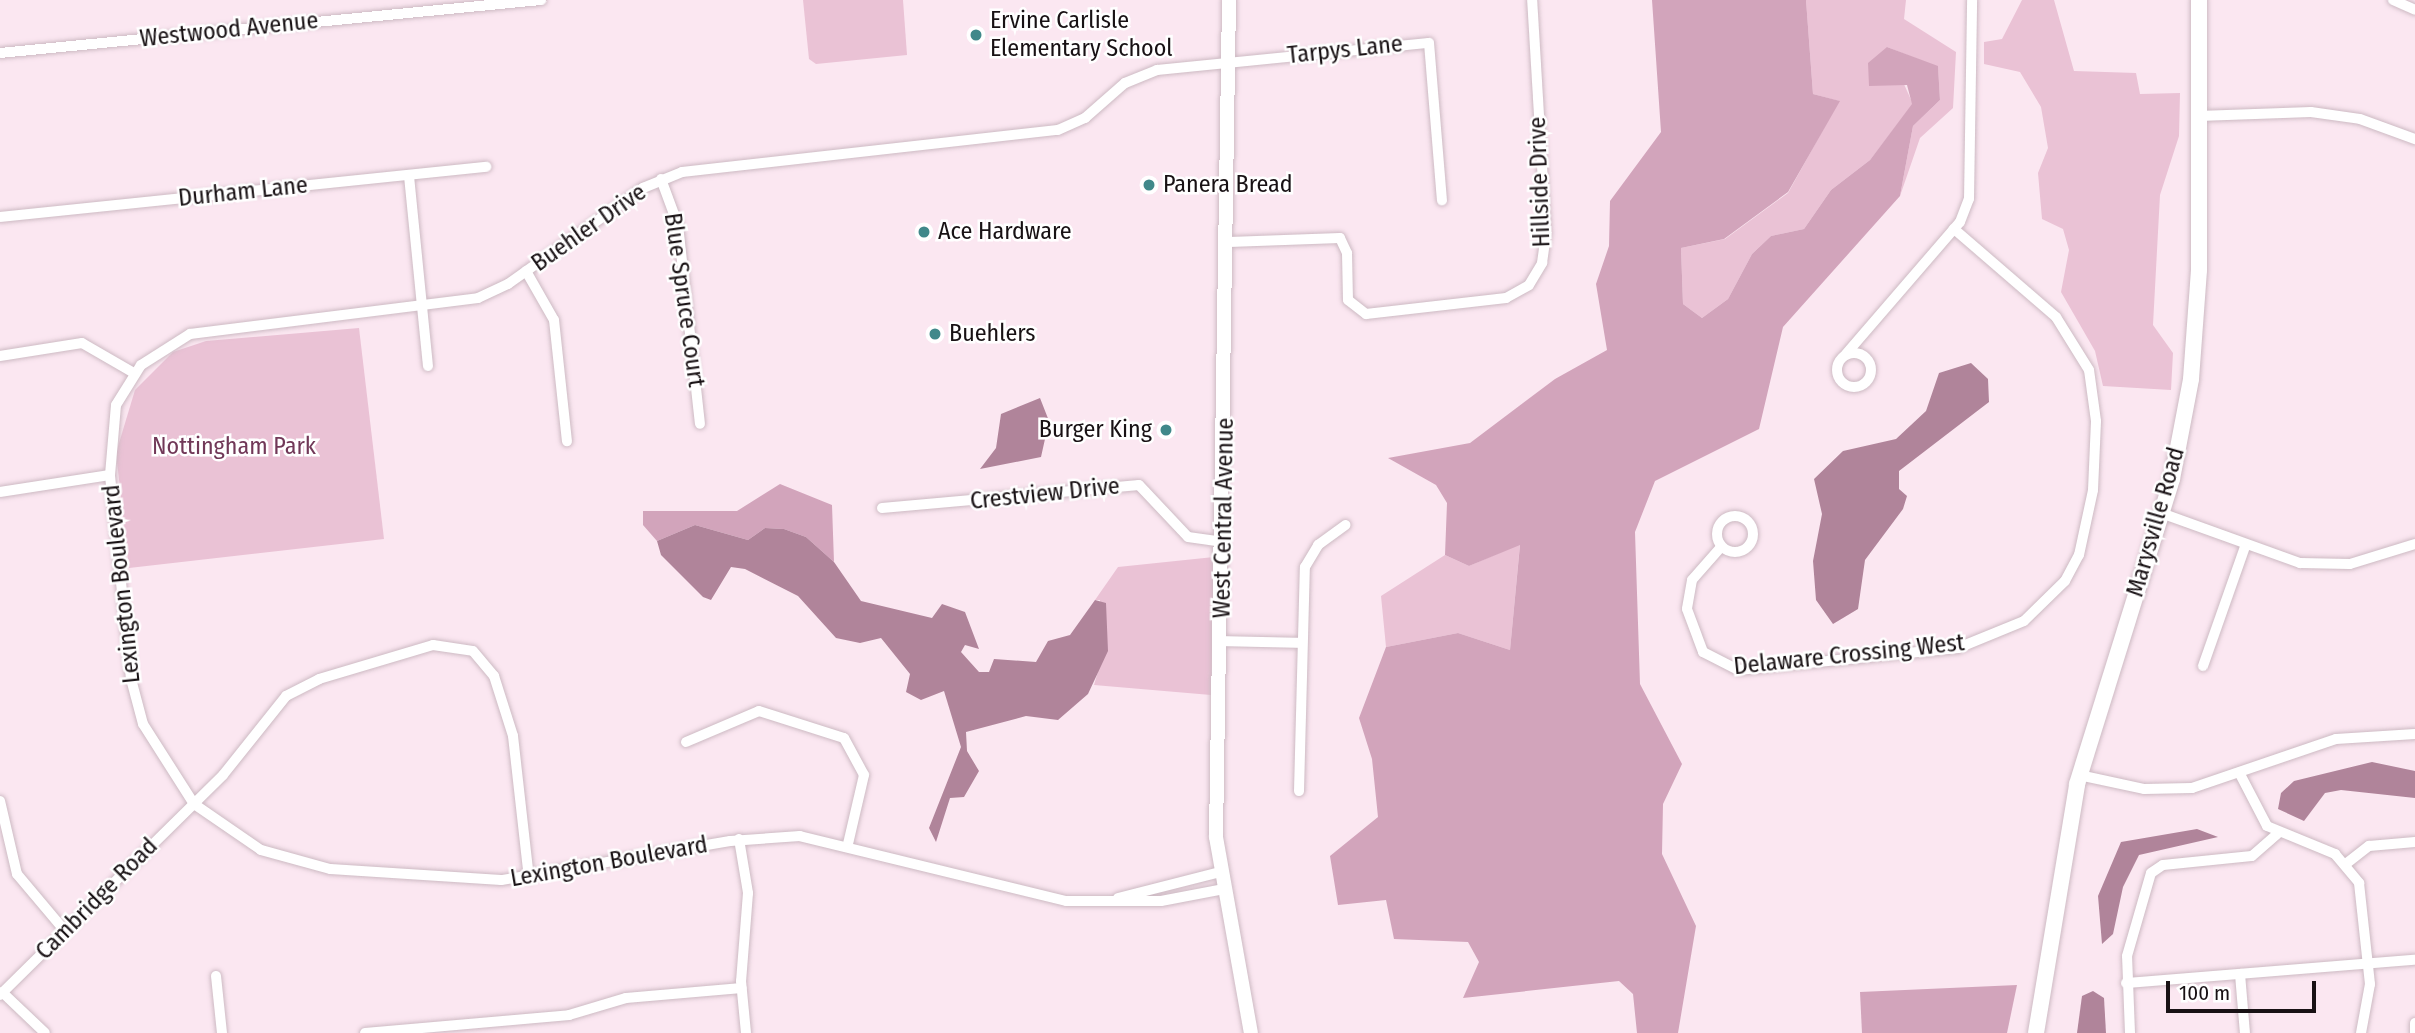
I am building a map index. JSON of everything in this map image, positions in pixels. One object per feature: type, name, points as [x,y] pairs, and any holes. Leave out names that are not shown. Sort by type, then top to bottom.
[{"type":"highway","name":"Marysville Road","points":[[2036,1033],[2079,775],[2161,513],[2194,356],[2199,0]]},
{"type":"main road","name":"West Central Avenue","points":[[1229,0],[1229,242],[1220,872],[1251,1033]]},
{"type":"street","name":"Westwood Avenue","points":[[0,52],[541,0]]},
{"type":"street","name":"Hillside Drive","points":[[1229,242],[1340,238],[1348,253],[1348,300],[1366,314],[1506,298],[1529,285],[1542,263],[1546,233],[1532,0]]},
{"type":"street","points":[[1846,354],[1954,229],[1972,174],[1972,0]]},
{"type":"street","points":[[2393,0],[2415,10]]},
{"type":"street","name":"Tarpys Lane","points":[[1228,62],[1429,43],[1442,200]]},
{"type":"street","name":"Buehler Drive","points":[[134,373],[156,352],[197,332],[422,308],[478,298],[526,271],[661,179],[708,166],[1049,132],[1085,118],[1146,73],[1228,62]]},
{"type":"street","points":[[2199,116],[2311,112],[2360,119],[2415,139]]},
{"type":"street","name":"Durham Lane","points":[[0,217],[486,167]]},
{"type":"street","points":[[409,176],[428,366]]},
{"type":"street","name":"Blue Spruce Court","points":[[661,179],[678,225],[700,424]]},
{"type":"street","name":"Delaware Crossing West","points":[[1721,547],[1692,580],[1687,608],[1703,652],[1738,670],[1958,648],[2024,621],[2065,581],[2079,555],[2093,490],[2096,421],[2089,370],[2056,317],[1954,229]]},
{"type":"street","points":[[526,271],[554,320],[567,440]]},
{"type":"street","points":[[0,356],[82,343],[134,373]]},
{"type":"street","name":"Lexington Boulevard","points":[[134,373],[111,424],[110,475],[135,700],[162,762],[194,804],[249,844],[305,865],[461,880],[528,878],[739,839],[800,836],[848,844],[1044,898],[1161,901],[1224,889]]},
{"type":"street","points":[[0,492],[110,475]]},
{"type":"street","name":"Crestview Drive","points":[[882,508],[1139,485],[1188,537],[1224,542]]},
{"type":"street","points":[[2161,513],[2245,547],[2320,565],[2370,561],[2415,544]]},
{"type":"street","points":[[1299,792],[1302,643],[1308,559],[1346,525]]},
{"type":"street","points":[[2203,666],[2245,547]]},
{"type":"street","points":[[1222,641],[1302,643]]},
{"type":"street","name":"Cambridge Road","points":[[1,994],[194,804],[273,708],[302,686],[433,645],[463,646],[488,666],[510,720],[528,878]]},
{"type":"street","points":[[686,742],[759,711],[844,738],[864,775],[848,844]]},
{"type":"street","points":[[2079,775],[2168,789],[2241,776],[2336,739],[2415,734]]},
{"type":"street","points":[[2241,776],[2259,817],[2277,834],[2347,863],[2362,893],[2368,963],[2361,1033]]},
{"type":"street","points":[[0,801],[17,874],[65,931]]},
{"type":"street","points":[[2130,1033],[2127,956],[2151,873],[2163,865],[2252,856],[2277,834]]},
{"type":"street","points":[[739,839],[748,909],[742,988],[746,1033]]},
{"type":"street","points":[[2347,863],[2369,846],[2415,842]]},
{"type":"street","name":"Lexington Boulevard","points":[[1109,901],[1220,872]]},
{"type":"street","points":[[2126,983],[2415,960]]},
{"type":"street","points":[[2240,974],[2245,1033]]},
{"type":"street","points":[[216,976],[222,1033]]},
{"type":"street","points":[[365,1033],[569,1014],[626,998],[742,988]]},
{"type":"street","points":[[1,994],[45,1033]]},
{"type":"street","points":[[2415,1023],[2415,1033]]},
{"type":"green space","points":[[803,0],[903,0],[907,55],[816,64],[809,59]]},
{"type":"green space","points":[[1806,0],[1906,0],[1904,19],[1956,52],[1953,108],[1920,138],[1900,196],[1913,126],[1940,100],[1938,67],[1887,47],[1913,104],[1870,160],[1831,190],[1804,229],[1771,236],[1752,254],[1728,299],[1702,318],[1683,304],[1681,248],[1725,239],[1788,193],[1839,101],[1813,94]]},
{"type":"green space","points":[[2022,0],[2054,0],[2074,71],[2136,73],[2140,94],[2180,93],[2179,136],[2160,195],[2153,325],[2173,353],[2171,390],[2103,386],[2095,351],[2061,292],[2069,250],[2063,229],[2042,219],[2038,173],[2048,148],[2041,107],[2020,72],[1984,64],[1984,42],[2002,39]]},
{"type":"green space","name":"Nottingham Park","points":[[359,328],[384,539],[129,568],[116,453],[135,390],[173,352],[206,341]]},
{"type":"green space","points":[[1520,544],[1510,650],[1458,633],[1386,647],[1381,596],[1445,555],[1469,566]]},
{"type":"green space","points":[[1214,557],[1211,695],[1094,685],[1102,658],[1100,600],[1095,600],[1118,567]]},
{"type":"shaded area","points":[[1652,0],[1806,0],[1813,94],[1840,101],[1788,192],[1724,239],[1681,248],[1683,304],[1702,318],[1728,299],[1752,254],[1771,236],[1804,229],[1831,190],[1870,160],[1912,104],[1907,85],[1869,86],[1868,63],[1887,47],[1938,66],[1940,100],[1913,126],[1900,196],[1783,327],[1759,429],[1655,481],[1635,532],[1640,684],[1682,764],[1663,804],[1662,854],[1696,926],[1678,1033],[1637,1033],[1633,994],[1619,981],[1463,998],[1479,962],[1468,942],[1394,939],[1386,900],[1338,905],[1330,856],[1378,817],[1372,759],[1359,718],[1386,647],[1458,633],[1510,650],[1520,545],[1469,566],[1445,555],[1447,503],[1436,485],[1388,458],[1470,443],[1555,379],[1607,350],[1596,284],[1609,246],[1610,201],[1661,132]]},
{"type":"shaded area","points":[[1971,363],[1988,379],[1989,402],[1899,471],[1899,489],[1907,496],[1903,509],[1865,560],[1858,609],[1833,624],[1816,600],[1813,561],[1822,514],[1814,479],[1843,451],[1896,439],[1926,411],[1939,373]]},
{"type":"shaded area","points":[[1040,398],[1049,421],[1041,457],[980,469],[996,448],[1001,414]]},
{"type":"shaded area","points":[[780,484],[832,505],[834,562],[806,537],[784,529],[765,528],[748,540],[695,525],[657,541],[643,525],[643,511],[737,511]]},
{"type":"shaded area","points":[[695,525],[748,540],[765,528],[784,529],[806,537],[834,562],[861,601],[932,618],[942,604],[965,612],[979,649],[965,645],[961,652],[979,672],[989,672],[994,659],[1036,662],[1048,641],[1070,635],[1095,600],[1106,603],[1108,651],[1088,694],[1058,720],[1026,716],[966,732],[967,751],[979,771],[964,797],[950,798],[936,842],[929,828],[961,747],[944,691],[921,700],[906,692],[910,674],[881,638],[860,643],[836,638],[798,596],[745,569],[731,567],[711,600],[703,597],[661,555],[657,541]]},
{"type":"shaded area","points":[[2372,762],[2415,771],[2415,798],[2341,790],[2325,793],[2304,821],[2278,809],[2281,793],[2294,781]]},
{"type":"shaded area","points":[[2197,829],[2218,837],[2139,855],[2123,887],[2113,934],[2102,944],[2098,896],[2121,842]]},
{"type":"shaded area","points":[[2017,985],[2007,1033],[1862,1033],[1860,992]]},
{"type":"shaded area","points":[[2093,991],[2104,998],[2106,1033],[2077,1033],[2082,996]]},
{"type":"place","name":"Ervine Carlisle Elementary School","points":[[976,35]]},
{"type":"place","name":"Panera Bread","points":[[1149,185]]},
{"type":"place","name":"Ace Hardware","points":[[924,232]]},
{"type":"place","name":"Buehlers","points":[[935,334]]},
{"type":"place","name":"Burger King","points":[[1166,430]]}]
